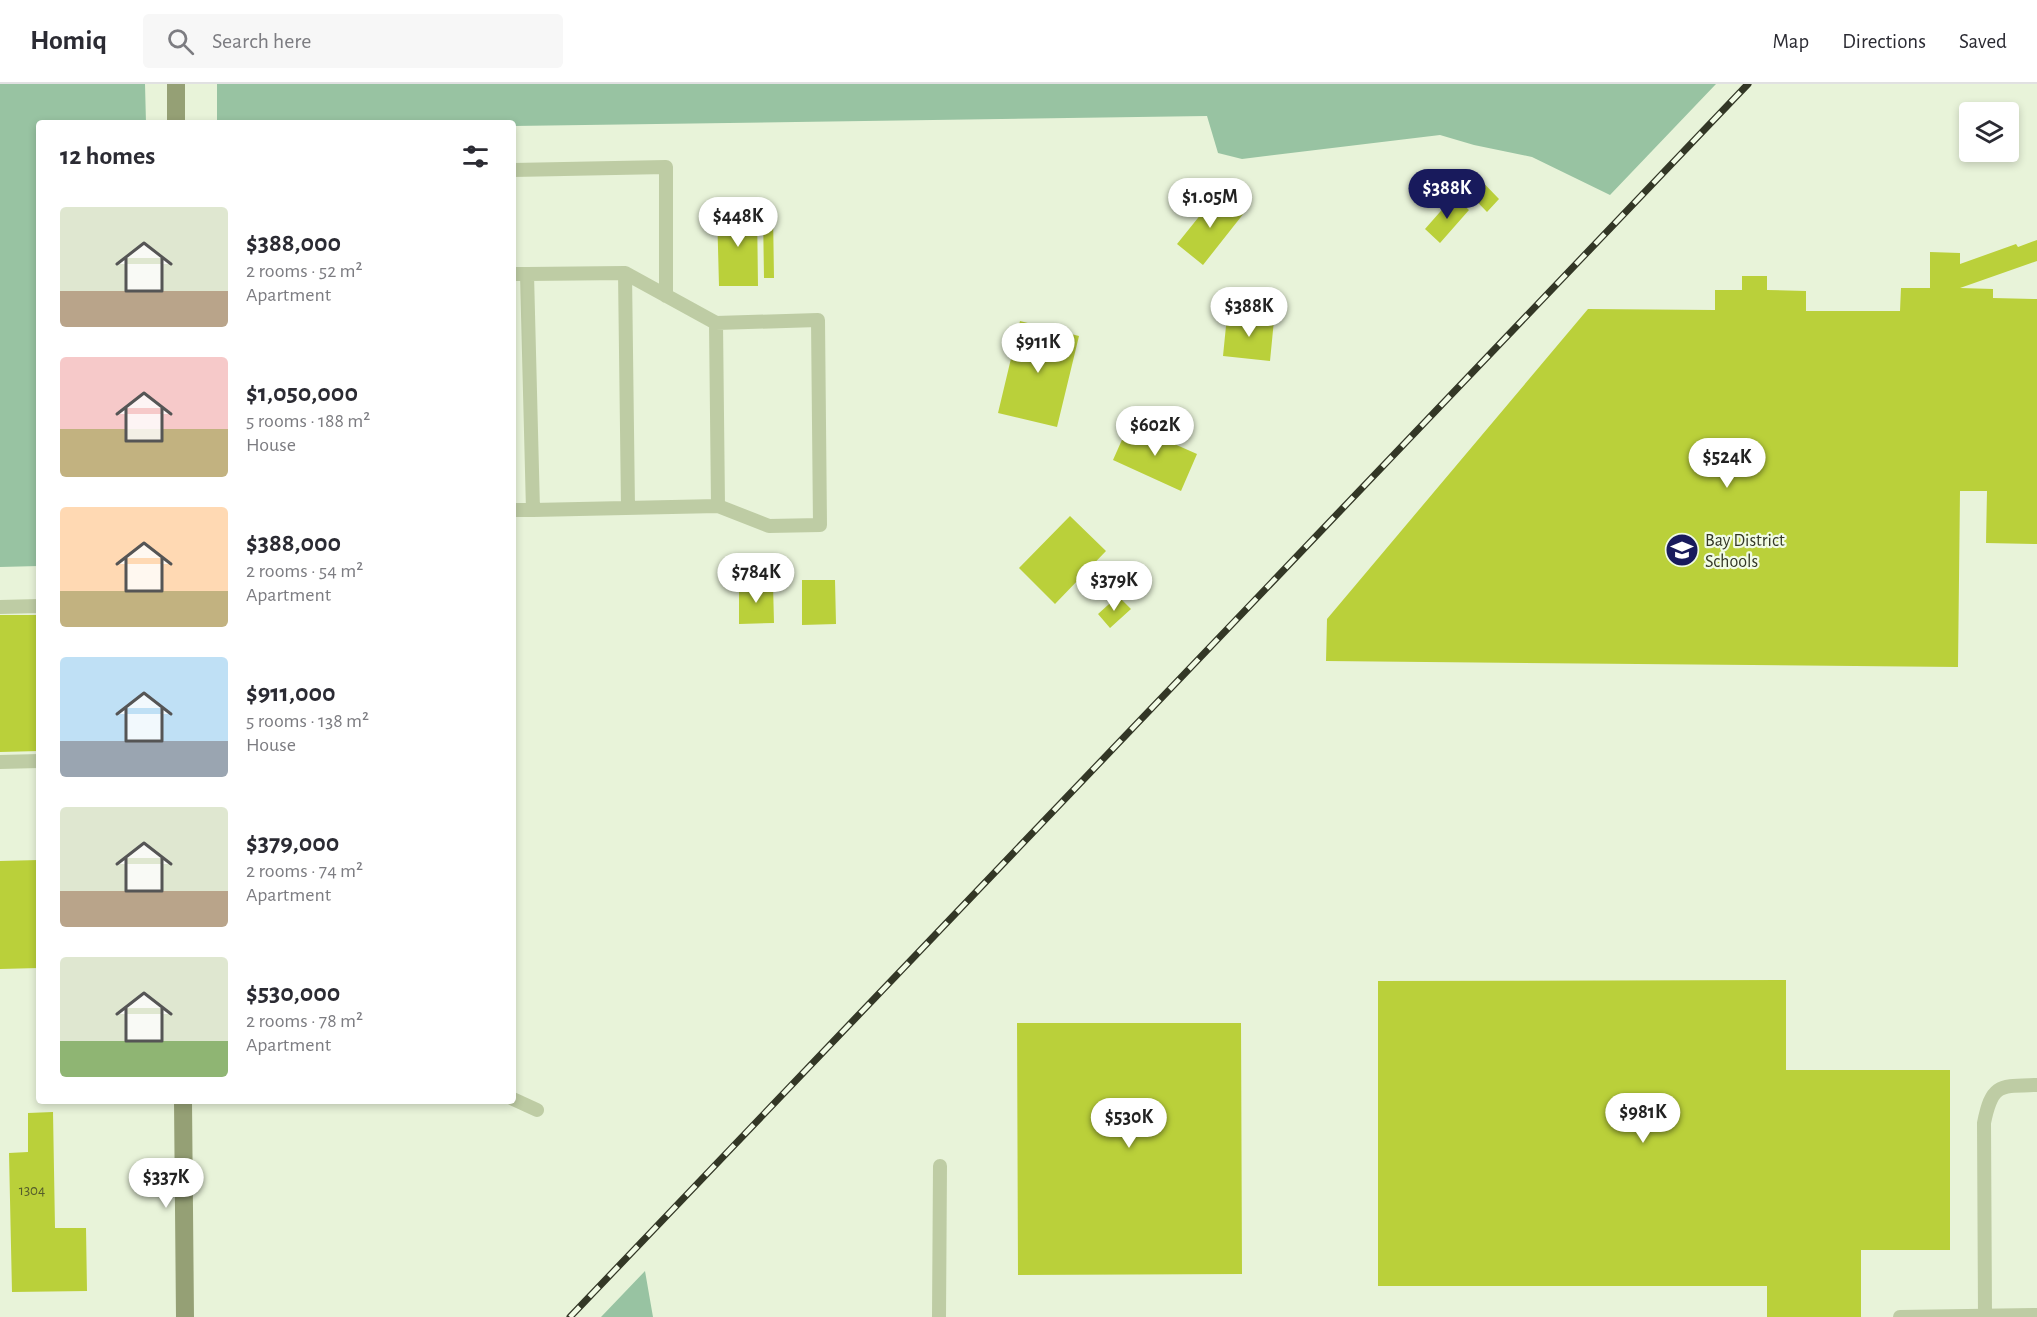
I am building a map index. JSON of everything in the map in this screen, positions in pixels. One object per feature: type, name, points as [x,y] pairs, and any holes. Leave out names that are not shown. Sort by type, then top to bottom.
[{"type":"main road","points":[[176,84],[177,120]]},
{"type":"main road","points":[[183,1104],[185,1317]]},
{"type":"lane","points":[[516,170],[666,167],[666,296]]},
{"type":"lane","points":[[625,273],[628,508]]},
{"type":"lane","points":[[516,510],[533,510],[718,506],[769,526],[820,525],[818,320],[716,323],[625,273],[520,274],[533,510]]},
{"type":"lane","points":[[716,323],[718,506]]},
{"type":"lane","points":[[0,607],[36,606]]},
{"type":"lane","points":[[0,762],[36,761]]},
{"type":"lane","points":[[1985,1315],[1984,1123],[1988,1101],[1999,1089],[2010,1086],[2037,1085]]},
{"type":"lane","points":[[516,1100],[537,1110]]},
{"type":"lane","points":[[939,1317],[940,1166]]},
{"type":"lane","points":[[1900,1317],[2037,1315]]},
{"type":"green space","points":[[0,84],[145,84],[146,120],[36,120],[36,566],[0,567]]},
{"type":"green space","points":[[217,84],[1716,84],[1610,195],[1532,157],[1474,145],[1440,135],[1242,159],[1218,153],[1207,116],[516,126],[516,120],[217,120]]},
{"type":"green space","points":[[645,1271],[653,1317],[601,1317]]},
{"type":"building","points":[[1472,171],[1499,199],[1487,212],[1459,183]]},
{"type":"building","points":[[1218,193],[1244,213],[1203,265],[1177,244]]},
{"type":"building","points":[[1454,196],[1469,210],[1440,243],[1425,229]]},
{"type":"building","points":[[757,209],[758,286],[719,286],[717,210]]},
{"type":"building","points":[[763,214],[773,214],[774,278],[764,278]]},
{"type":"building","points":[[2037,240],[2037,261],[1960,288],[1993,289],[1993,298],[2037,299],[2037,544],[1986,543],[1987,491],[1960,491],[1958,667],[1326,661],[1327,619],[1588,309],[1715,310],[1715,290],[1742,290],[1742,276],[1767,276],[1767,290],[1806,291],[1806,311],[1900,311],[1901,288],[1930,288],[1930,252],[1960,253],[1960,264],[2016,244],[2018,247]]},
{"type":"building","points":[[1227,316],[1274,320],[1270,361],[1223,356]]},
{"type":"building","points":[[1020,321],[1079,336],[1057,427],[998,413]]},
{"type":"building","points":[[1129,424],[1197,454],[1181,491],[1113,460]]},
{"type":"building","points":[[1070,516],[1106,551],[1055,604],[1019,568]]},
{"type":"building","points":[[802,580],[835,580],[836,624],[802,625]]},
{"type":"building","points":[[773,584],[774,623],[739,624],[739,585]]},
{"type":"building","points":[[1118,596],[1131,609],[1110,628],[1098,614]]},
{"type":"building","points":[[0,615],[36,615],[36,751],[0,752]]},
{"type":"building","points":[[36,860],[36,968],[0,969],[0,861]]},
{"type":"building","points":[[1786,980],[1786,1070],[1950,1070],[1950,1250],[1861,1250],[1861,1317],[1767,1317],[1767,1286],[1378,1286],[1378,981]]},
{"type":"building","points":[[1017,1023],[1241,1023],[1242,1274],[1018,1275]]},
{"type":"building","points":[[53,1112],[55,1228],[86,1228],[87,1291],[12,1292],[9,1153],[28,1152],[28,1113]]},
{"type":"railway","points":[[570,1317],[1748,84]]},
{"type":"place","name":"Bay District Schools","points":[[1682,550]]}]
